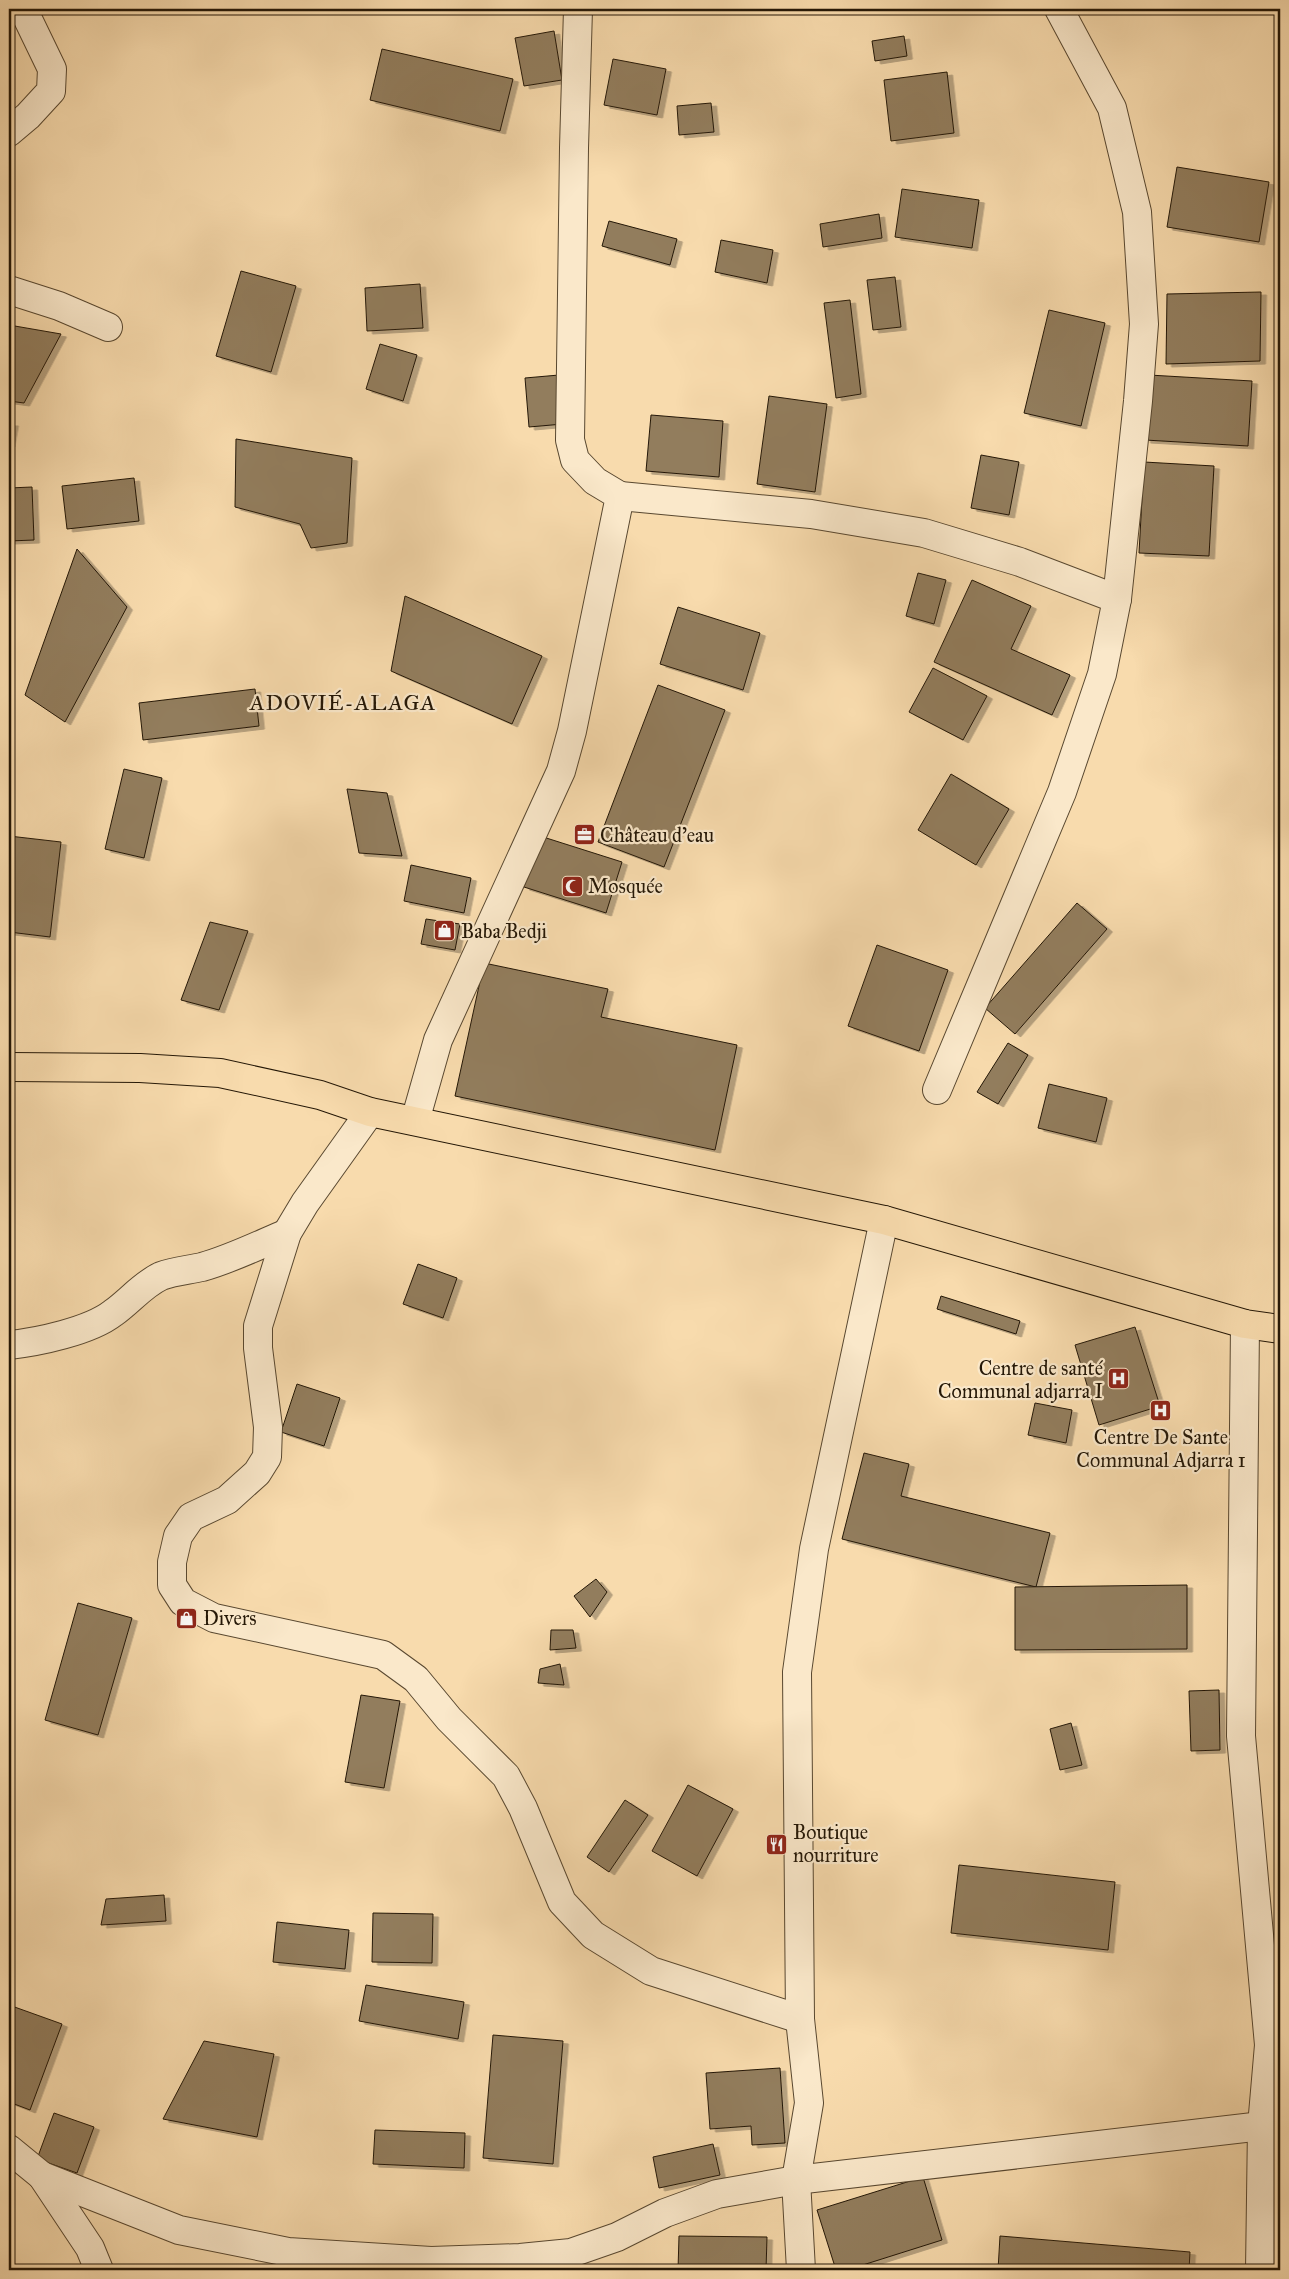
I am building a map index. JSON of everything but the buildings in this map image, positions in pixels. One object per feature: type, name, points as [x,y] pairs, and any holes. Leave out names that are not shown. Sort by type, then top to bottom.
[{"type":"main road","points":[[9,1067],[140,1068],[220,1073],[320,1096],[370,1112],[884,1220],[1245,1324],[1280,1329]]},
{"type":"street","points":[[9,132],[28,116],[50,91],[52,69],[23,9]]},
{"type":"street","points":[[578,9],[570,440],[575,460],[595,482],[620,496],[811,514],[924,533],[1020,562],[1117,599]]},
{"type":"street","points":[[938,1090],[1062,792],[1102,674],[1117,599],[1138,401],[1144,324],[1137,212],[1112,108],[1059,9]]},
{"type":"street","points":[[9,290],[59,306],[108,327]]},
{"type":"street","points":[[415,1121],[438,1040],[561,771],[572,731],[620,496]]},
{"type":"street","points":[[370,1112],[305,1204],[287,1233],[258,1326],[258,1348],[268,1427],[267,1457],[256,1473],[227,1500],[192,1517],[187,1523],[178,1536],[172,1562],[172,1586],[183,1602],[214,1618],[383,1655],[416,1679],[449,1719],[506,1776],[523,1808],[562,1902],[593,1935],[650,1971],[800,2019]]},
{"type":"street","points":[[801,2270],[796,2180],[810,2102],[800,2019],[797,1672],[814,1548],[884,1220]]},
{"type":"street","points":[[9,1346],[79,1330],[100,1322],[114,1313],[149,1282],[164,1275],[202,1267],[242,1253],[287,1233]]},
{"type":"street","points":[[1245,1324],[1241,1736],[1275,2049],[1260,2270]]},
{"type":"street","points":[[42,2176],[179,2230],[288,2252],[431,2261],[520,2258],[571,2253],[617,2237],[664,2213],[717,2194],[796,2180],[1271,2123]]},
{"type":"street","points":[[9,2149],[42,2176],[90,2248],[99,2270]]},
{"type":"place","name":"Château d'eau","points":[[584,835]]},
{"type":"place","name":"Mosquée","points":[[572,886]]},
{"type":"place","name":"Baba Bedji","points":[[445,931]]},
{"type":"place","name":"Centre de santé Communal adjarra I","points":[[1119,1379]]},
{"type":"place","name":"Centre De Sante Communal Adjarra 1","points":[[1161,1411]]},
{"type":"place","name":"Divers","points":[[187,1618]]},
{"type":"place","name":"Boutique nourriture","points":[[777,1844]]},
{"type":"district","name":"ADOVIÉ-ALAGA","points":[[343,702]]}]
